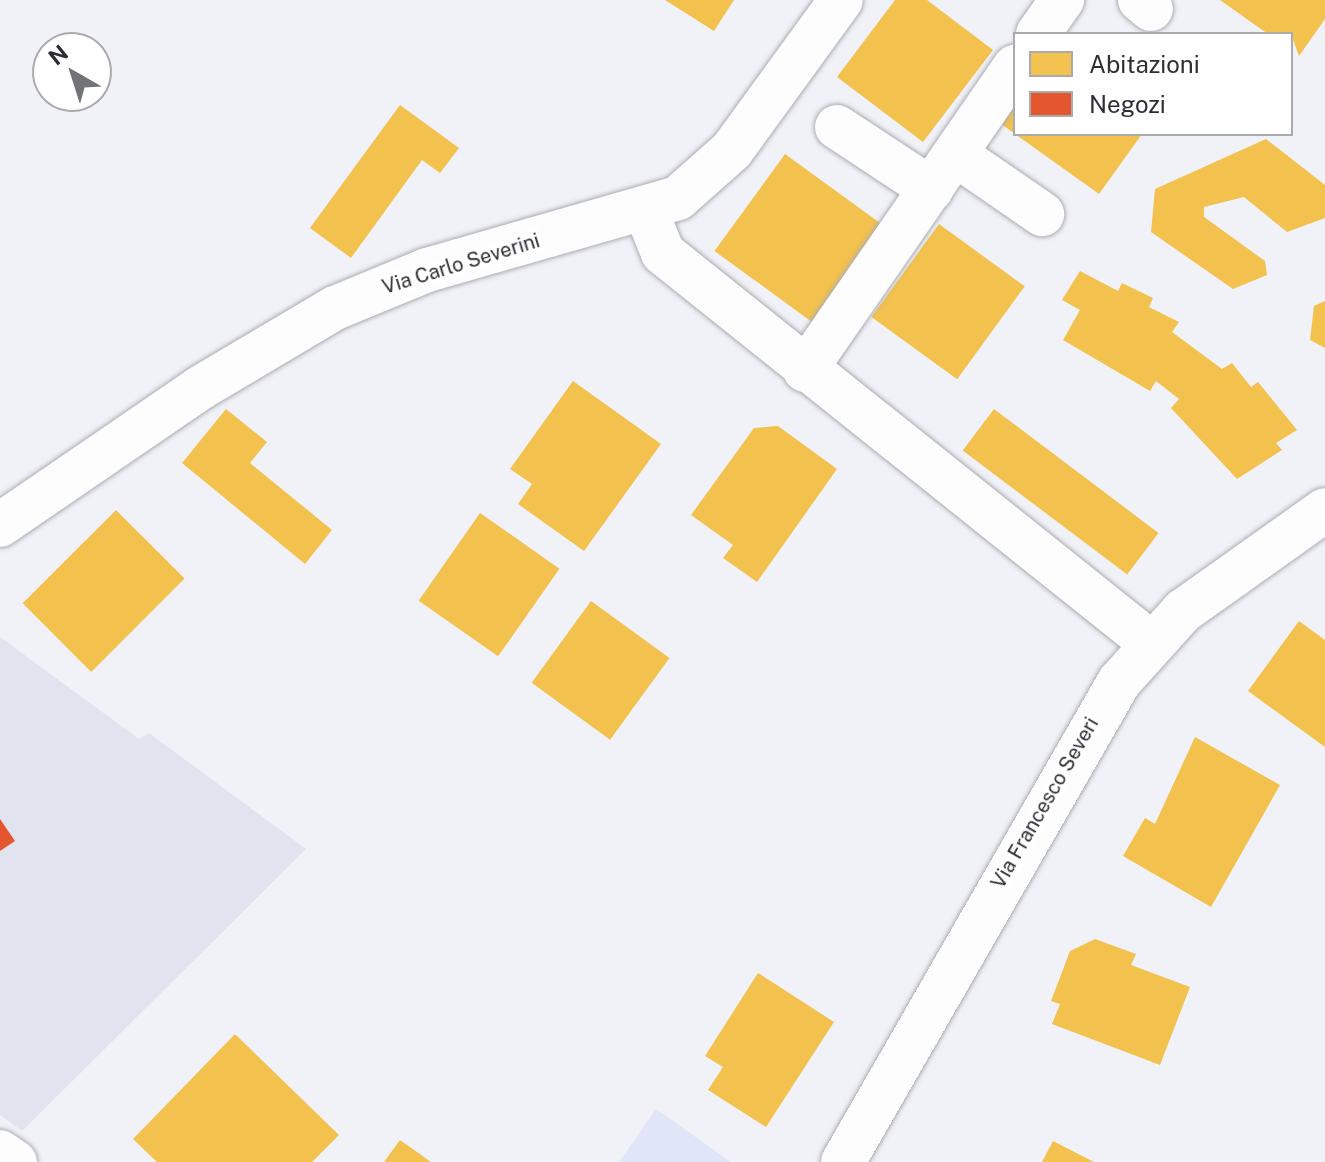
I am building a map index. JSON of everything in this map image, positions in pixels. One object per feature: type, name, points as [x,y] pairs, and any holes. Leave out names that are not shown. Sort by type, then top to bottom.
[{"type":"street","name":"Via Carlo Severini","points":[[0,525],[200,388],[335,308],[427,270],[646,211],[678,198],[717,166],[841,0]]},
{"type":"street","points":[[1039,32],[1062,0]]},
{"type":"street","points":[[805,370],[1013,70]]},
{"type":"street","points":[[837,127],[931,189]]},
{"type":"street","points":[[955,154],[1042,214]]},
{"type":"street","points":[[646,211],[663,253],[805,370],[1151,643]]},
{"type":"street","name":"Via Francesco Severi","points":[[843,1162],[1085,732],[1151,643],[1183,611],[1325,510]]},
{"type":"street","points":[[0,1152],[15,1162]]},
{"type":"shaded area","points":[[0,637],[139,739],[149,733],[306,849],[22,1131],[0,1115]]},
{"type":"shaded area","points":[[656,1109],[731,1162],[619,1162]]},
{"type":"building: Abitazioni","points":[[665,0],[734,0],[714,31]]},
{"type":"building: Abitazioni","points":[[895,0],[927,0],[993,50],[923,142],[837,77]]},
{"type":"building: Abitazioni","points":[[1220,0],[1325,0],[1325,19],[1299,56],[1293,32],[1265,32]]},
{"type":"building: Abitazioni","points":[[400,105],[459,148],[440,173],[422,160],[351,258],[310,228]]},
{"type":"building: Abitazioni","points":[[1013,106],[1013,133],[1000,123]]},
{"type":"building: Abitazioni","points":[[1018,136],[1141,136],[1099,194]]},
{"type":"building: Abitazioni","points":[[1266,139],[1325,185],[1325,218],[1287,232],[1244,197],[1204,207],[1204,217],[1265,261],[1267,275],[1233,289],[1151,232],[1155,189]]},
{"type":"building: Abitazioni","points":[[785,154],[885,226],[814,323],[714,251]]},
{"type":"building: Abitazioni","points":[[939,224],[1025,286],[957,379],[871,317]]},
{"type":"building: Abitazioni","points":[[1080,271],[1118,291],[1122,283],[1153,298],[1149,307],[1179,322],[1172,332],[1222,369],[1232,363],[1251,387],[1258,382],[1297,430],[1276,443],[1282,450],[1237,479],[1171,408],[1179,399],[1156,381],[1150,391],[1063,340],[1080,310],[1062,300]]},
{"type":"building: Abitazioni","points":[[1325,301],[1325,348],[1310,340],[1314,306]]},
{"type":"building: Abitazioni","points":[[573,381],[661,444],[584,551],[518,504],[532,484],[510,469]]},
{"type":"building: Abitazioni","points":[[226,409],[267,442],[250,463],[332,530],[305,564],[182,463]]},
{"type":"building: Abitazioni","points":[[994,409],[1159,533],[1127,575],[963,451]]},
{"type":"building: Abitazioni","points":[[778,426],[837,469],[757,582],[723,558],[733,545],[691,515],[754,428]]},
{"type":"building: Abitazioni","points":[[116,510],[185,579],[91,672],[23,603]]},
{"type":"building: Abitazioni","points":[[480,513],[559,569],[498,656],[419,601]]},
{"type":"building: Abitazioni","points":[[591,601],[669,658],[610,740],[532,683]]},
{"type":"building: Abitazioni","points":[[1299,621],[1325,640],[1325,747],[1248,691]]},
{"type":"building: Abitazioni","points":[[1195,737],[1280,785],[1211,907],[1123,856],[1145,818],[1155,824]]},
{"type":"building: Abitazioni","points":[[1095,939],[1136,954],[1131,965],[1190,987],[1160,1065],[1052,1024],[1060,1004],[1051,1001],[1070,951]]},
{"type":"building: Abitazioni","points":[[758,973],[834,1022],[766,1127],[708,1090],[723,1067],[705,1056]]},
{"type":"building: Abitazioni","points":[[235,1034],[339,1135],[312,1162],[157,1162],[133,1139]]},
{"type":"building: Abitazioni","points":[[400,1140],[431,1162],[384,1162]]},
{"type":"building: Abitazioni","points":[[1053,1141],[1094,1162],[1042,1162]]},
{"type":"building: Negozi","points":[[0,819],[15,841],[0,851]]}]
